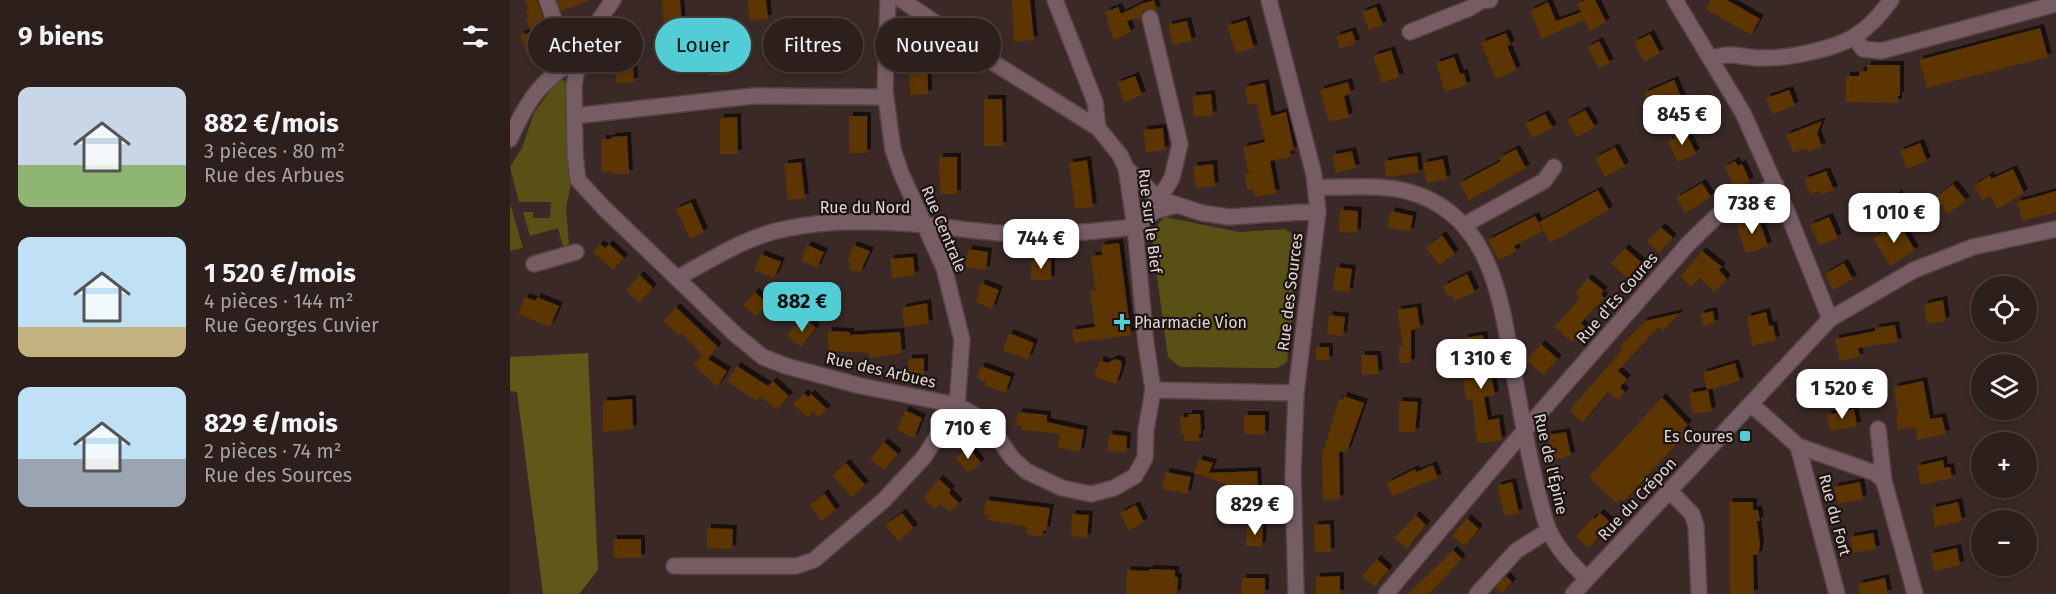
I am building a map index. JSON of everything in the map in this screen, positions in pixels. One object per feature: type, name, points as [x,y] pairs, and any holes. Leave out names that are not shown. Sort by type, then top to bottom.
[{"type":"street","points":[[547,0],[553,18]]},
{"type":"street","name":"Rue des Arbues","points":[[601,18],[613,0]]},
{"type":"street","name":"Rue Centrale","points":[[674,566],[796,566],[814,560],[884,500],[924,457],[957,405],[962,340],[944,268],[893,150],[886,97],[888,0]]},
{"type":"street","points":[[902,0],[994,63],[1098,128]]},
{"type":"street","points":[[1055,0],[1095,102],[1098,128]]},
{"type":"street","name":"Rue des Sources","points":[[1269,0],[1314,175],[1318,211],[1296,393],[1293,474],[1296,594]]},
{"type":"street","points":[[1410,32],[1484,0]]},
{"type":"street","points":[[1675,0],[1743,112],[1776,185],[1830,320]]},
{"type":"street","points":[[1712,58],[1728,53],[1762,58],[1806,53],[1854,37],[1877,18],[1891,0]]},
{"type":"street","points":[[1854,37],[1863,49],[1881,51],[2056,4]]},
{"type":"street","points":[[1150,18],[1180,144],[1172,178],[1159,199]]},
{"type":"street","points":[[510,139],[524,108],[555,72]]},
{"type":"street","name":"Rue des Arbues","points":[[576,72],[574,116],[575,155],[579,180],[604,208],[736,335],[763,357],[786,366],[861,386],[957,405],[987,422],[1012,458],[1026,471],[1062,488],[1091,494],[1114,488],[1135,476],[1146,458],[1146,430],[1153,390]]},
{"type":"street","points":[[574,116],[753,96],[886,97]]},
{"type":"street","name":"Rue sur le Bief","points":[[1098,128],[1120,155],[1126,168],[1135,227],[1145,334],[1153,390]]},
{"type":"street","points":[[1464,225],[1544,181],[1554,167]]},
{"type":"street","points":[[1126,168],[1159,199],[1202,213],[1228,217],[1318,211]]},
{"type":"street","name":"Rue d'Es Coures","points":[[1386,594],[1524,431],[1704,227],[1719,214],[1776,185]]},
{"type":"street","name":"Rue de l'Épine","points":[[1315,187],[1408,191],[1431,200],[1451,212],[1464,225],[1486,260],[1496,284],[1524,431],[1549,530],[1568,560],[1587,579]]},
{"type":"street","points":[[1135,227],[1155,212],[1176,205]]},
{"type":"street","name":"Rue du Nord","points":[[677,278],[746,243],[784,229],[861,222],[925,225],[1020,234],[1077,233],[1135,227]]},
{"type":"street","name":"Rue du Crépon","points":[[1574,594],[1830,320],[1924,266],[1973,247],[2056,229]]},
{"type":"street","points":[[534,264],[576,252]]},
{"type":"street","points":[[1153,390],[1296,393]]},
{"type":"street","points":[[1751,404],[1798,446],[1875,473],[1884,481]]},
{"type":"street","points":[[1878,429],[1884,481],[1915,594]]},
{"type":"street","name":"Rue du Fort","points":[[1798,446],[1837,594]]},
{"type":"street","points":[[1669,490],[1692,514],[1696,526],[1699,594]]},
{"type":"street","points":[[1477,594],[1516,550],[1549,530]]},
{"type":"shaded area","points":[[561,79],[569,84],[572,179],[566,208],[569,244],[564,250],[558,228],[530,236],[523,212],[533,212],[533,218],[550,218],[551,202],[519,202],[510,167],[522,148],[534,113]]},
{"type":"shaded area","points":[[510,203],[523,248],[510,251]]},
{"type":"shaded area","points":[[1165,217],[1239,232],[1285,229],[1300,239],[1287,362],[1277,368],[1180,367],[1168,357],[1151,232]]},
{"type":"shaded area","points":[[588,353],[598,570],[579,594],[543,594],[517,392],[510,391],[510,357]]},
{"type":"building","points":[[525,0],[537,0],[543,18],[528,18],[528,24],[526,10],[529,9]]},
{"type":"building","points":[[557,0],[588,0],[588,1],[561,11]]},
{"type":"building","points":[[662,0],[680,0],[681,18],[663,18]]},
{"type":"building","points":[[748,0],[766,0],[768,18],[751,20]]},
{"type":"building","points":[[1012,0],[1030,0],[1034,40],[1014,42]]},
{"type":"building","points":[[1154,0],[1157,11],[1147,9],[1143,11],[1141,17],[1127,21],[1131,32],[1114,40],[1106,21],[1109,20],[1105,12],[1118,7],[1121,14]]},
{"type":"building","points":[[1585,0],[1595,0],[1606,22],[1590,31],[1582,14],[1584,20],[1542,39],[1530,11],[1548,2],[1556,21],[1581,12],[1577,4]]},
{"type":"building","points":[[1711,0],[1727,0],[1760,19],[1751,35],[1706,9]]},
{"type":"building","points":[[1376,7],[1383,25],[1369,30],[1362,12]]},
{"type":"building","points":[[1246,20],[1254,48],[1236,53],[1227,26]]},
{"type":"building","points":[[1187,21],[1192,41],[1173,45],[1168,25]]},
{"type":"building","points":[[2040,28],[2048,57],[1927,88],[1919,60]]},
{"type":"building","points":[[1352,31],[1356,43],[1340,49],[1336,36]]},
{"type":"building","points":[[528,33],[528,56],[520,35]]},
{"type":"building","points":[[1506,33],[1511,45],[1507,46],[1517,70],[1496,79],[1481,43]]},
{"type":"building","points":[[1650,34],[1660,53],[1644,62],[1634,42]]},
{"type":"building","points":[[1599,41],[1610,63],[1598,68],[1588,47]]},
{"type":"building","points":[[1391,50],[1400,77],[1382,83],[1373,56]]},
{"type":"building","points":[[1454,57],[1460,74],[1464,73],[1467,85],[1445,92],[1436,63]]},
{"type":"building","points":[[1867,65],[1900,65],[1898,103],[1846,102],[1846,76],[1859,76],[1860,71],[1867,71]]},
{"type":"building","points":[[615,72],[633,72],[634,82],[616,83]]},
{"type":"building","points":[[709,72],[727,72],[727,75],[709,76]]},
{"type":"building","points":[[909,72],[928,72],[928,94],[910,95]]},
{"type":"building","points":[[1135,76],[1142,95],[1125,102],[1117,83]]},
{"type":"building","points":[[1674,80],[1684,104],[1653,117],[1644,93]]},
{"type":"building","points":[[1348,82],[1351,93],[1344,96],[1349,117],[1329,122],[1320,90]]},
{"type":"building","points":[[1265,83],[1271,116],[1286,112],[1294,150],[1290,151],[1291,157],[1270,161],[1276,193],[1255,197],[1253,189],[1247,190],[1245,174],[1249,174],[1243,147],[1265,142],[1256,103],[1248,105],[1245,87]]},
{"type":"building","points":[[1789,90],[1795,106],[1772,114],[1766,98]]},
{"type":"building","points":[[1211,94],[1213,115],[1194,117],[1192,96]]},
{"type":"building","points":[[984,99],[1002,99],[1003,146],[984,146]]},
{"type":"building","points":[[1585,110],[1595,127],[1577,137],[1567,120]]},
{"type":"building","points":[[1545,114],[1553,128],[1532,138],[1525,124]]},
{"type":"building","points":[[849,116],[867,116],[867,153],[849,153]]},
{"type":"building","points":[[737,117],[738,154],[720,154],[720,118]]},
{"type":"building","points":[[1822,121],[1817,133],[1822,147],[1807,152],[1806,148],[1793,153],[1786,135]]},
{"type":"building","points":[[1163,128],[1165,150],[1146,152],[1143,130]]},
{"type":"building","points":[[1684,129],[1696,153],[1678,162],[1668,141]]},
{"type":"building","points":[[627,136],[629,174],[602,172],[602,139]]},
{"type":"building","points":[[1920,143],[1927,161],[1907,169],[1900,151]]},
{"type":"building","points":[[1615,147],[1625,166],[1605,177],[1595,158]]},
{"type":"building","points":[[1516,149],[1526,168],[1469,200],[1460,183],[1501,161],[1499,158]]},
{"type":"building","points":[[1352,151],[1356,168],[1336,173],[1332,155]]},
{"type":"building","points":[[1417,156],[1419,173],[1386,177],[1384,161]]},
{"type":"building","points":[[939,157],[957,157],[957,194],[940,194]]},
{"type":"building","points":[[1443,159],[1447,179],[1427,183],[1423,163]]},
{"type":"building","points":[[1087,160],[1093,207],[1075,209],[1069,163]]},
{"type":"building","points":[[1735,161],[1738,166],[1742,164],[1750,181],[1735,189],[1725,167]]},
{"type":"building","points":[[801,162],[805,198],[788,200],[784,164]]},
{"type":"building","points":[[1213,164],[1215,186],[1196,188],[1193,166]]},
{"type":"building","points":[[2013,169],[2024,193],[1998,209],[1990,196],[1983,200],[1974,186],[1990,175],[1991,179]]},
{"type":"building","points":[[1826,171],[1834,190],[1821,195],[1820,191],[1810,194],[1804,179]]},
{"type":"building","points":[[1702,183],[1711,197],[1685,213],[1676,198]]},
{"type":"building","points":[[1953,184],[1966,200],[1948,214],[1935,198]]},
{"type":"building","points":[[1598,190],[1609,210],[1550,243],[1539,222]]},
{"type":"building","points":[[2056,191],[2056,212],[2023,221],[2017,202]]},
{"type":"building","points":[[1898,194],[1912,217],[1900,224],[1887,201]]},
{"type":"building","points":[[691,202],[704,232],[690,239],[676,209]]},
{"type":"building","points":[[1340,210],[1358,211],[1357,233],[1339,232]]},
{"type":"building","points":[[1391,211],[1413,216],[1410,232],[1387,227]]},
{"type":"building","points":[[1535,216],[1543,231],[1514,246],[1517,251],[1499,260],[1488,240]]},
{"type":"building","points":[[1758,217],[1768,246],[1746,254],[1736,224]]},
{"type":"building","points":[[1829,217],[1838,238],[1819,245],[1810,225]]},
{"type":"building","points":[[1898,222],[1915,250],[1890,266],[1873,238]]},
{"type":"building","points":[[1661,227],[1673,238],[1659,253],[1647,242]]},
{"type":"building","points":[[1442,235],[1455,254],[1439,265],[1426,248]]},
{"type":"building","points":[[1119,243],[1131,335],[1074,343],[1072,330],[1095,327],[1090,291],[1095,290],[1091,256],[1102,255],[1101,245]]},
{"type":"building","points":[[600,244],[605,248],[609,244],[624,258],[613,270],[593,252]]},
{"type":"building","points":[[807,245],[824,252],[817,268],[801,261]]},
{"type":"building","points":[[853,245],[870,251],[860,273],[849,269],[851,263],[847,261]]},
{"type":"building","points":[[1625,248],[1642,263],[1628,279],[1611,263]]},
{"type":"building","points":[[968,249],[988,252],[986,270],[965,267]]},
{"type":"building","points":[[1702,251],[1722,267],[1719,270],[1727,279],[1714,292],[1700,278],[1691,287],[1681,276]]},
{"type":"building","points":[[761,254],[781,262],[774,278],[754,271]]},
{"type":"building","points":[[913,257],[915,275],[892,278],[890,259]]},
{"type":"building","points":[[1051,259],[1051,280],[1031,280],[1031,260]]},
{"type":"building","points":[[1844,263],[1853,279],[1833,290],[1825,274]]},
{"type":"building","points":[[1336,267],[1352,269],[1349,292],[1333,290]]},
{"type":"building","points":[[1467,274],[1475,292],[1454,301],[1451,295],[1447,296],[1443,286]]},
{"type":"building","points":[[640,275],[653,288],[639,303],[626,290]]},
{"type":"building","points":[[1588,278],[1604,291],[1601,294],[1604,298],[1581,323],[1585,327],[1572,342],[1554,327],[1580,298],[1575,293]]},
{"type":"building","points":[[981,283],[999,290],[992,309],[976,302]]},
{"type":"building","points":[[755,292],[768,304],[756,316],[743,305]]},
{"type":"building","points":[[525,297],[536,301],[537,297],[559,306],[550,327],[518,314]]},
{"type":"building","points":[[1943,300],[1946,321],[1927,324],[1924,304]]},
{"type":"building","points":[[927,303],[929,324],[904,327],[902,308]]},
{"type":"building","points":[[676,307],[718,347],[708,359],[727,371],[717,387],[694,365],[702,355],[704,357],[681,333],[679,336],[663,321]]},
{"type":"building","points":[[1417,307],[1420,328],[1411,330],[1411,363],[1399,363],[1399,346],[1403,347],[1397,310]]},
{"type":"building","points":[[1713,311],[1715,323],[1703,326],[1700,314]]},
{"type":"building","points":[[1766,312],[1769,326],[1773,325],[1776,340],[1752,346],[1747,317]]},
{"type":"building","points":[[1680,313],[1663,331],[1659,327],[1618,371],[1627,379],[1620,387],[1625,392],[1618,400],[1608,392],[1583,423],[1569,411],[1622,350],[1619,347],[1645,321]]},
{"type":"building","points":[[1329,315],[1345,317],[1343,336],[1327,334]]},
{"type":"building","points":[[807,320],[816,328],[801,347],[787,336],[798,323],[802,326]]},
{"type":"building","points":[[1895,325],[1898,342],[1858,348],[1860,357],[1840,361],[1835,339]]},
{"type":"building","points":[[828,331],[850,332],[850,335],[900,332],[902,353],[869,358],[869,353],[828,351]]},
{"type":"building","points":[[1009,333],[1034,343],[1028,359],[1003,351]]},
{"type":"building","points":[[1483,335],[1495,395],[1484,397],[1488,420],[1499,418],[1502,440],[1483,443],[1477,442],[1472,399],[1466,400],[1463,380],[1472,379],[1464,338]]},
{"type":"building","points":[[1541,344],[1558,359],[1543,375],[1526,360]]},
{"type":"building","points":[[1316,347],[1329,347],[1329,360],[1316,360]]},
{"type":"building","points":[[1361,355],[1377,355],[1379,374],[1362,375]]},
{"type":"building","points":[[924,358],[924,375],[909,375],[908,359]]},
{"type":"building","points":[[1115,359],[1121,361],[1122,366],[1116,384],[1094,377],[1100,360],[1107,363]]},
{"type":"building","points":[[1735,363],[1740,381],[1707,390],[1703,373]]},
{"type":"building","points":[[737,366],[768,386],[773,381],[789,396],[777,410],[760,396],[757,401],[727,382]]},
{"type":"building","points":[[981,366],[1011,377],[1005,393],[985,386],[986,382],[977,378]]},
{"type":"building","points":[[1923,381],[1930,419],[1942,417],[1946,434],[1917,440],[1916,427],[1898,430],[1894,387]]},
{"type":"building","points":[[1708,390],[1712,411],[1693,414],[1689,393]]},
{"type":"building","points":[[804,393],[808,397],[811,394],[827,409],[819,417],[813,412],[808,418],[793,404]]},
{"type":"building","points":[[1344,396],[1364,403],[1347,451],[1339,452],[1340,499],[1323,500],[1322,456],[1339,399],[1342,400]]},
{"type":"building","points":[[1662,397],[1688,425],[1684,429],[1688,432],[1624,501],[1621,498],[1616,503],[1589,477]]},
{"type":"building","points":[[632,399],[633,429],[603,432],[603,401]]},
{"type":"building","points":[[1399,401],[1418,402],[1415,432],[1399,432]]},
{"type":"building","points":[[1854,409],[1857,426],[1830,431],[1827,415]]},
{"type":"building","points":[[905,410],[922,418],[914,438],[897,430]]},
{"type":"building","points":[[1019,412],[1047,415],[1047,422],[1084,430],[1080,452],[1058,448],[1060,434],[1022,430],[1022,425],[1014,425]]},
{"type":"building","points":[[1188,414],[1200,414],[1199,441],[1184,441],[1184,434],[1181,434],[1180,417],[1188,417]]},
{"type":"building","points":[[1244,415],[1265,415],[1265,435],[1244,434]]},
{"type":"building","points":[[1566,432],[1571,456],[1552,460],[1547,435]]},
{"type":"building","points":[[1109,434],[1127,436],[1126,452],[1107,451]]},
{"type":"building","points":[[884,442],[898,454],[884,470],[870,459]]},
{"type":"building","points":[[968,447],[981,463],[968,473],[955,458]]},
{"type":"building","points":[[1199,459],[1213,463],[1209,473],[1257,471],[1258,489],[1228,491],[1228,485],[1194,473]]},
{"type":"building","points":[[1943,460],[1944,468],[1950,467],[1952,478],[1921,485],[1917,466]]},
{"type":"building","points":[[846,463],[865,485],[852,497],[832,475]]},
{"type":"building","points":[[1433,465],[1438,478],[1392,496],[1387,483],[1415,469],[1416,472]]},
{"type":"building","points":[[1166,472],[1191,477],[1187,494],[1162,489]]},
{"type":"building","points":[[939,479],[951,490],[949,493],[959,503],[950,512],[940,504],[935,509],[923,498]]},
{"type":"building","points":[[1512,482],[1519,513],[1505,516],[1497,486]]},
{"type":"building","points":[[1860,482],[1863,499],[1838,504],[1834,487]]},
{"type":"building","points":[[824,493],[836,510],[821,521],[810,505]]},
{"type":"building","points":[[986,500],[1050,508],[1046,531],[1043,530],[1042,537],[1026,534],[1027,527],[988,520],[989,515],[983,514]]},
{"type":"building","points":[[1729,502],[1753,502],[1753,510],[1758,510],[1760,545],[1758,555],[1753,555],[1754,594],[1730,594]]},
{"type":"building","points":[[1958,502],[1962,521],[1935,527],[1932,508]]},
{"type":"building","points":[[1136,505],[1144,522],[1129,531],[1120,513]]},
{"type":"building","points":[[902,513],[914,528],[898,541],[885,525]]},
{"type":"building","points":[[1600,513],[1611,523],[1589,548],[1576,537],[1593,517],[1594,519]]},
{"type":"building","points":[[1072,514],[1089,515],[1087,538],[1071,536]]},
{"type":"building","points":[[1416,515],[1426,525],[1407,549],[1394,538]]},
{"type":"building","points":[[1467,518],[1479,529],[1465,546],[1452,536]]},
{"type":"building","points":[[1330,524],[1331,552],[1315,552],[1314,525]]},
{"type":"building","points":[[1247,526],[1263,526],[1262,546],[1246,546]]},
{"type":"building","points":[[707,528],[733,529],[732,549],[707,548]]},
{"type":"building","points":[[1873,533],[1876,549],[1853,553],[1850,537]]},
{"type":"building","points":[[613,539],[641,539],[641,558],[614,558]]},
{"type":"building","points":[[1957,548],[1960,565],[1934,571],[1930,554]]},
{"type":"building","points":[[1453,550],[1462,559],[1429,594],[1408,594]]},
{"type":"building","points":[[1377,559],[1389,570],[1374,587],[1362,576]]},
{"type":"building","points":[[1149,569],[1175,570],[1175,577],[1178,577],[1177,594],[1126,594],[1127,570],[1149,571]]},
{"type":"building","points":[[1340,576],[1340,594],[1316,594],[1316,577]]},
{"type":"building","points":[[1506,576],[1512,582],[1502,594],[1495,588]]},
{"type":"building","points":[[1242,578],[1265,578],[1265,594],[1242,594]]},
{"type":"building","points":[[1885,578],[1888,594],[1860,594],[1858,584]]},
{"type":"place","name":"Pharmacie Vion","points":[[1122,322]]},
{"type":"place","name":"Es Coures","points":[[1745,436]]}]
